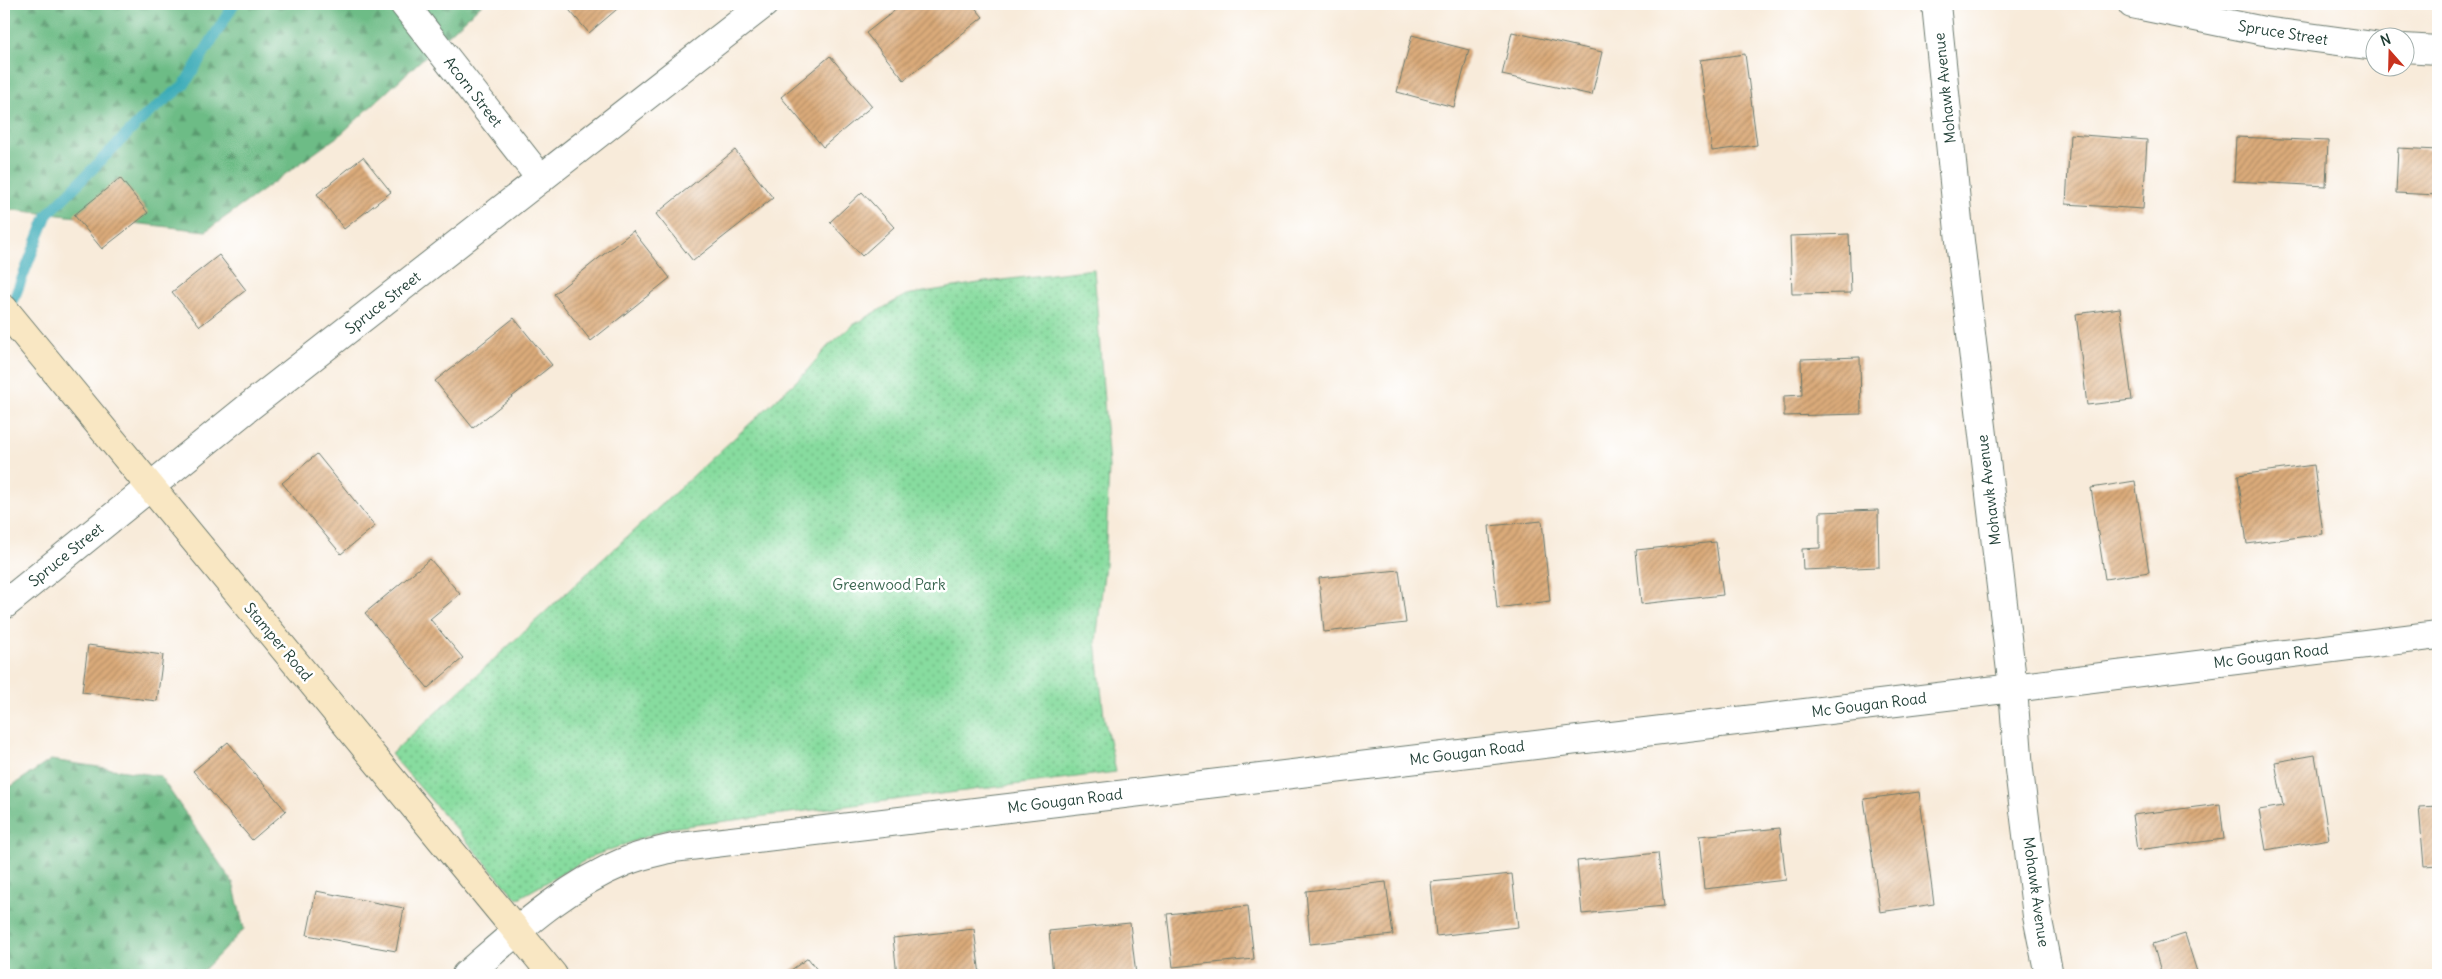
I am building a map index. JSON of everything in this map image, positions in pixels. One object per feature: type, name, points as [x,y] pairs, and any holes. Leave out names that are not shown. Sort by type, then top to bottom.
[{"type":"street","name":"Acorn Street","points":[[404,4],[541,179]]},
{"type":"street","name":"Spruce Street","points":[[4,605],[150,487],[764,4]]},
{"type":"street","name":"Mohawk Avenue","points":[[1936,4],[1960,241],[2013,688],[2019,770],[2037,916],[2049,975]]},
{"type":"street","name":"Spruce Street","points":[[2132,4],[2264,31],[2364,45]]},
{"type":"street","points":[[2414,49],[2438,50]]},
{"type":"street","name":"Stamper Road","points":[[4,309],[518,931],[552,975]]},
{"type":"street","name":"Mc Gougan Road","points":[[466,975],[561,896],[582,883],[625,861],[672,848],[2013,688],[2438,635]]},
{"type":"green space","points":[[4,4],[482,4],[341,134],[206,231],[4,209]]},
{"type":"green space","name":"Greenwood Park","points":[[1094,269],[1109,467],[1105,565],[1096,641],[1104,717],[1116,772],[670,828],[593,856],[517,899],[391,754],[805,373],[828,346],[853,325],[906,295],[985,282]]},
{"type":"green space","points":[[51,760],[160,776],[233,883],[244,929],[199,975],[4,975],[4,791]]},
{"type":"building","points":[[564,4],[623,4],[589,33]]},
{"type":"building","points":[[903,4],[972,4],[983,17],[904,80],[866,33]]},
{"type":"building","points":[[1512,32],[1602,52],[1592,95],[1502,75]]},
{"type":"building","points":[[1412,35],[1469,50],[1454,107],[1397,92]]},
{"type":"building","points":[[1745,54],[1757,145],[1712,151],[1700,60]]},
{"type":"building","points":[[830,56],[872,106],[823,147],[781,97]]},
{"type":"building","points":[[2070,134],[2147,140],[2143,209],[2066,204]]},
{"type":"building","points":[[2236,137],[2328,141],[2326,186],[2234,181]]},
{"type":"building","points":[[2398,148],[2438,150],[2438,195],[2396,193]]},
{"type":"building","points":[[735,150],[773,198],[693,261],[656,214]]},
{"type":"building","points":[[363,157],[391,192],[344,229],[317,194]]},
{"type":"building","points":[[120,178],[148,213],[102,249],[74,215]]},
{"type":"building","points":[[862,192],[894,227],[862,256],[830,222]]},
{"type":"building","points":[[633,231],[670,278],[591,341],[554,294]]},
{"type":"building","points":[[1849,234],[1851,293],[1792,294],[1790,236]]},
{"type":"building","points":[[219,255],[246,290],[200,326],[172,292]]},
{"type":"building","points":[[2120,308],[2132,400],[2087,405],[2076,314]]},
{"type":"building","points":[[514,318],[552,365],[473,428],[435,381]]},
{"type":"building","points":[[1860,357],[1861,414],[1784,416],[1784,396],[1802,395],[1801,359]]},
{"type":"building","points":[[317,454],[375,526],[341,554],[282,483]]},
{"type":"building","points":[[2314,465],[2323,534],[2247,544],[2238,475]]},
{"type":"building","points":[[2135,481],[2149,572],[2105,579],[2091,488]]},
{"type":"building","points":[[1878,510],[1879,567],[1803,570],[1802,549],[1820,548],[1820,512]]},
{"type":"building","points":[[1542,521],[1550,601],[1497,608],[1489,526]]},
{"type":"building","points":[[1716,542],[1723,595],[1641,604],[1636,550]]},
{"type":"building","points":[[430,559],[460,594],[430,619],[463,658],[428,688],[365,613]]},
{"type":"building","points":[[1399,570],[1406,623],[1324,632],[1319,578]]},
{"type":"building","points":[[88,645],[163,655],[157,701],[82,692]]},
{"type":"building","points":[[228,742],[286,811],[252,840],[193,771]]},
{"type":"building","points":[[2315,755],[2329,839],[2266,850],[2259,810],[2283,806],[2275,762]]},
{"type":"building","points":[[1919,792],[1934,904],[1880,912],[1864,799]]},
{"type":"building","points":[[2220,804],[2224,839],[2137,850],[2132,815]]},
{"type":"building","points":[[2438,806],[2438,865],[2424,866],[2419,807]]},
{"type":"building","points":[[1780,828],[1786,880],[1704,889],[1699,836]]},
{"type":"building","points":[[1658,853],[1664,906],[1582,914],[1577,861]]},
{"type":"building","points":[[1512,874],[1518,927],[1436,936],[1431,882]]},
{"type":"building","points":[[1386,882],[1393,935],[1310,944],[1306,891]]},
{"type":"building","points":[[316,891],[404,908],[396,951],[307,935]]},
{"type":"building","points":[[1248,906],[1254,959],[1173,967],[1167,914]]},
{"type":"building","points":[[1130,923],[1136,975],[1053,975],[1049,931]]},
{"type":"building","points":[[974,929],[980,975],[897,975],[893,938]]},
{"type":"building","points":[[2185,934],[2198,975],[2162,975],[2153,944]]},
{"type":"building","points":[[808,958],[821,975],[784,975]]},
{"type":"waterway","points":[[8,314],[47,215],[144,117],[184,85],[234,4]]}]
